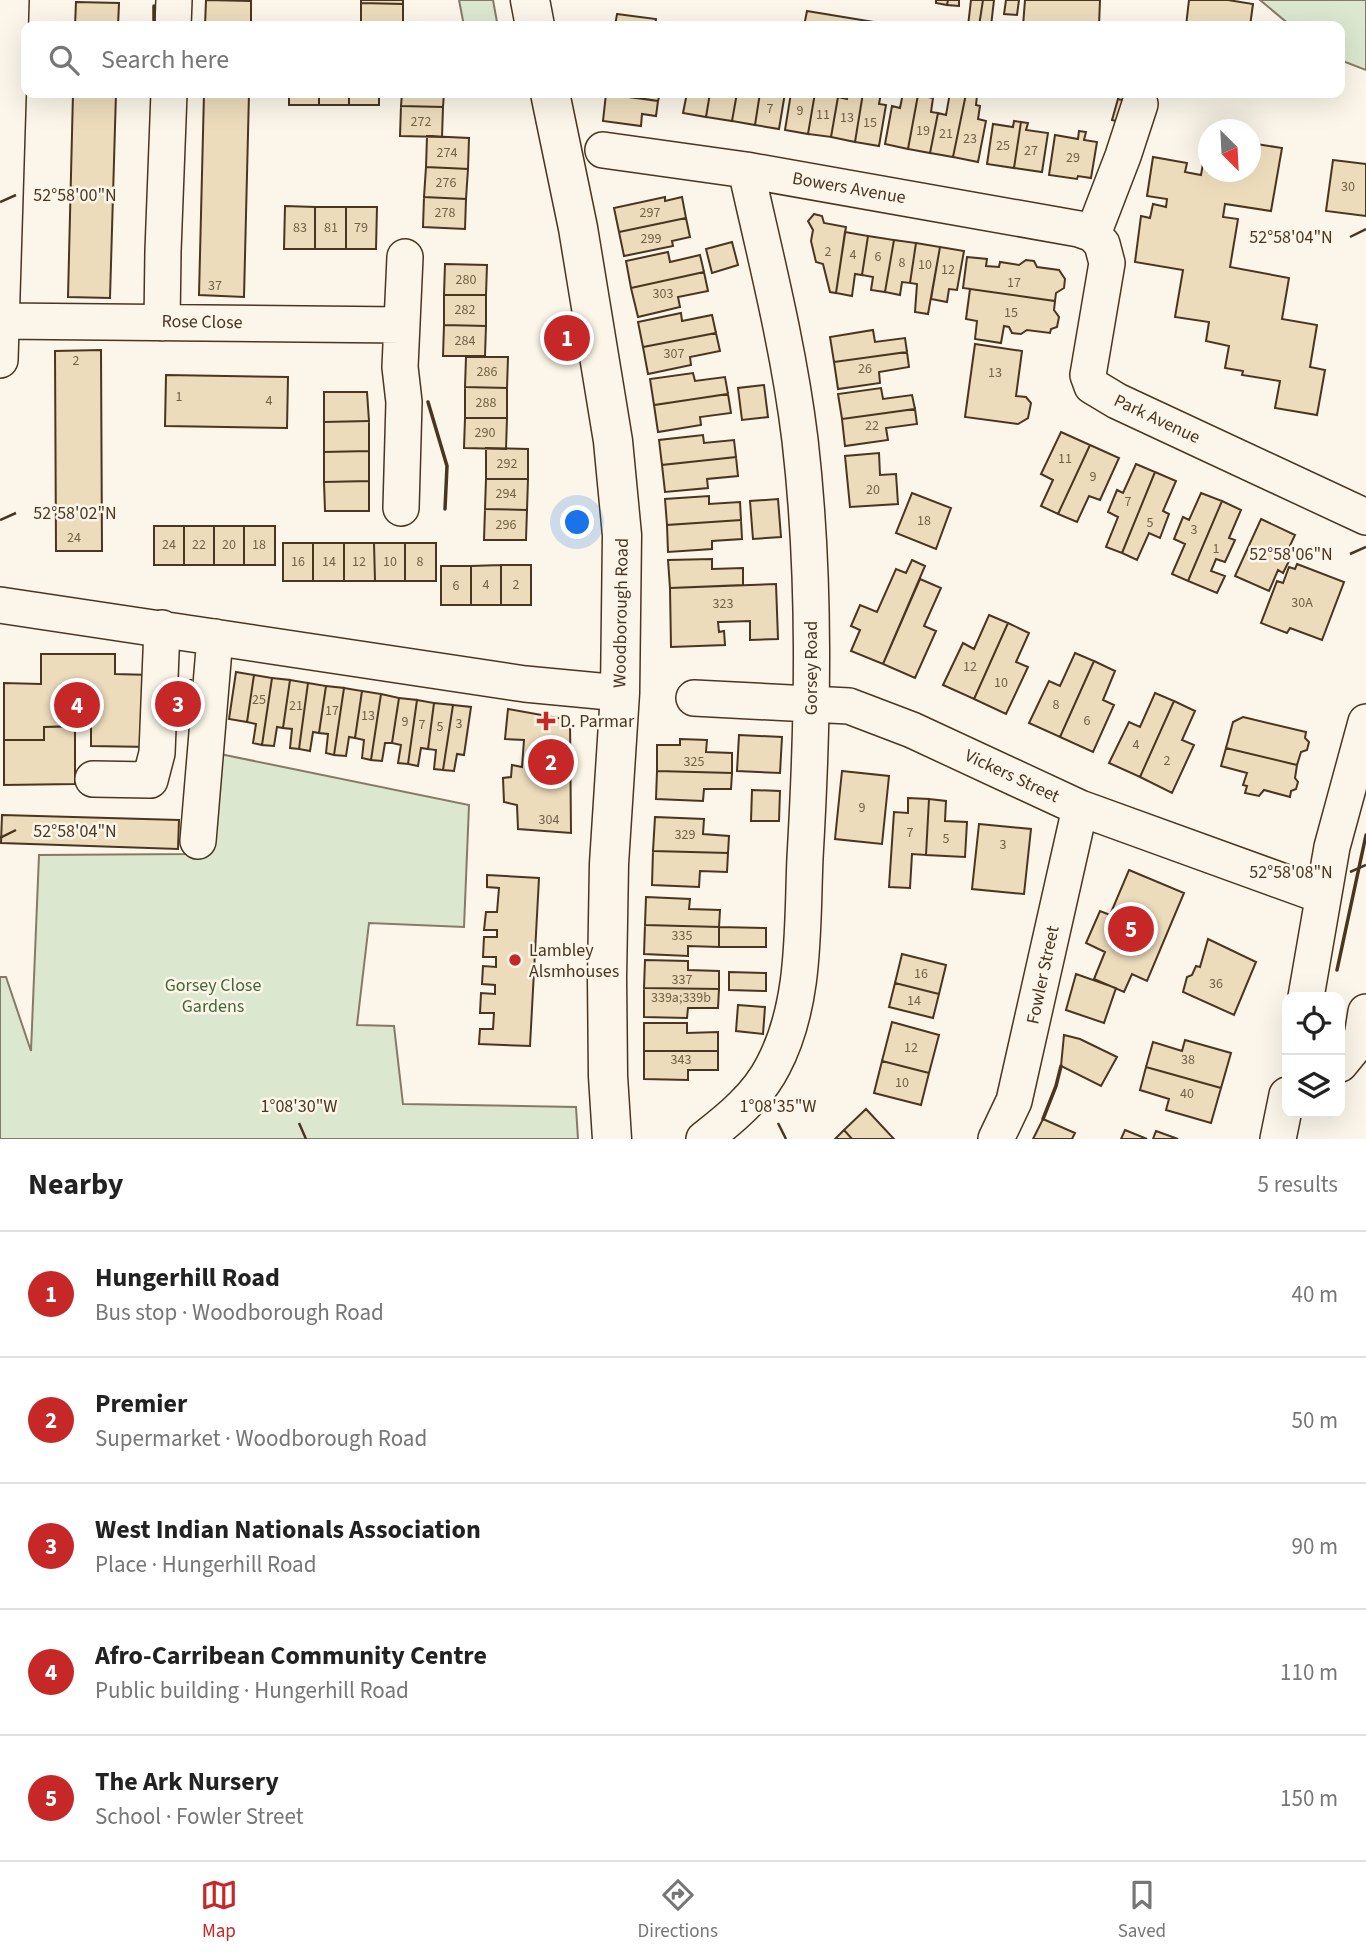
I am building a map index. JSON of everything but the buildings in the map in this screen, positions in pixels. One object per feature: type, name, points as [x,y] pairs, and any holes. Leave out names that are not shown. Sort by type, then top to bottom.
[{"type":"main road","points":[[530,0],[534,21]]},
{"type":"main road","name":"Woodborough Road","points":[[551,98],[578,228],[613,441],[622,536],[620,693],[609,864],[607,978],[612,1139]]},
{"type":"street","points":[[0,360],[11,0]]},
{"type":"street","points":[[173,21],[174,0]]},
{"type":"street","points":[[162,323],[169,98]]},
{"type":"street","points":[[1093,234],[1140,121]]},
{"type":"street","name":"Bowers Avenue","points":[[603,150],[746,170],[1079,229],[1093,234]]},
{"type":"street","name":"Gorsey Road","points":[[704,1139],[745,1104],[766,1077],[777,1056],[792,1012],[799,971],[811,703],[811,602],[800,440],[786,356],[746,170]]},
{"type":"street","name":"Park Avenue","points":[[1093,234],[1102,244],[1107,262],[1088,375],[1092,386],[1109,397],[1366,517]]},
{"type":"street","points":[[401,508],[404,402],[400,367],[405,257]]},
{"type":"street","name":"Rose Close","points":[[2,321],[402,325]]},
{"type":"street","points":[[0,605],[525,684],[620,693]]},
{"type":"street","points":[[93,779],[150,780],[157,753],[162,628]]},
{"type":"street","points":[[198,841],[215,637]]},
{"type":"street","name":"Vickers Street","points":[[694,698],[849,706],[912,730],[1080,808],[1323,896]]},
{"type":"street","points":[[1307,992],[1332,847],[1366,722]]},
{"type":"street","name":"Fowler Street","points":[[996,1139],[1014,1101],[1080,808]]},
{"type":"street","points":[[1345,1058],[1362,1037],[1366,1012]]},
{"type":"street","points":[[1278,1139],[1282,1118]]},
{"type":"green space","points":[[459,0],[493,0],[497,21],[463,21]]},
{"type":"green space","points":[[1260,0],[1366,0],[1366,70],[1345,62],[1345,21],[1285,21]]},
{"type":"green space","name":"Gorsey Close Gardens","points":[[220,754],[469,805],[464,927],[369,923],[357,1025],[394,1026],[403,1104],[576,1107],[578,1139],[0,1139],[0,977],[6,977],[31,1051],[39,855],[188,854]]},
{"type":"wall","points":[[154,6],[154,21]]},
{"type":"wall","points":[[428,402],[447,466],[445,509]]},
{"type":"wall","points":[[1337,970],[1366,835]]},
{"type":"wall","points":[[1043,1119],[1061,1066]]},
{"type":"place","name":"Hungerhill Road","points":[[567,338]]},
{"type":"place","name":"West Indian Nationals Association","points":[[178,704]]},
{"type":"place","name":"Afro-Carribean Community Centre","points":[[77,705]]},
{"type":"place","name":"D. Parmar","points":[[546,721]]},
{"type":"place","name":"Premier","points":[[551,762]]},
{"type":"place","name":"The Ark Nursery","points":[[1131,929]]},
{"type":"place","name":"Lambley Alsmhouses","points":[[515,960]]}]
